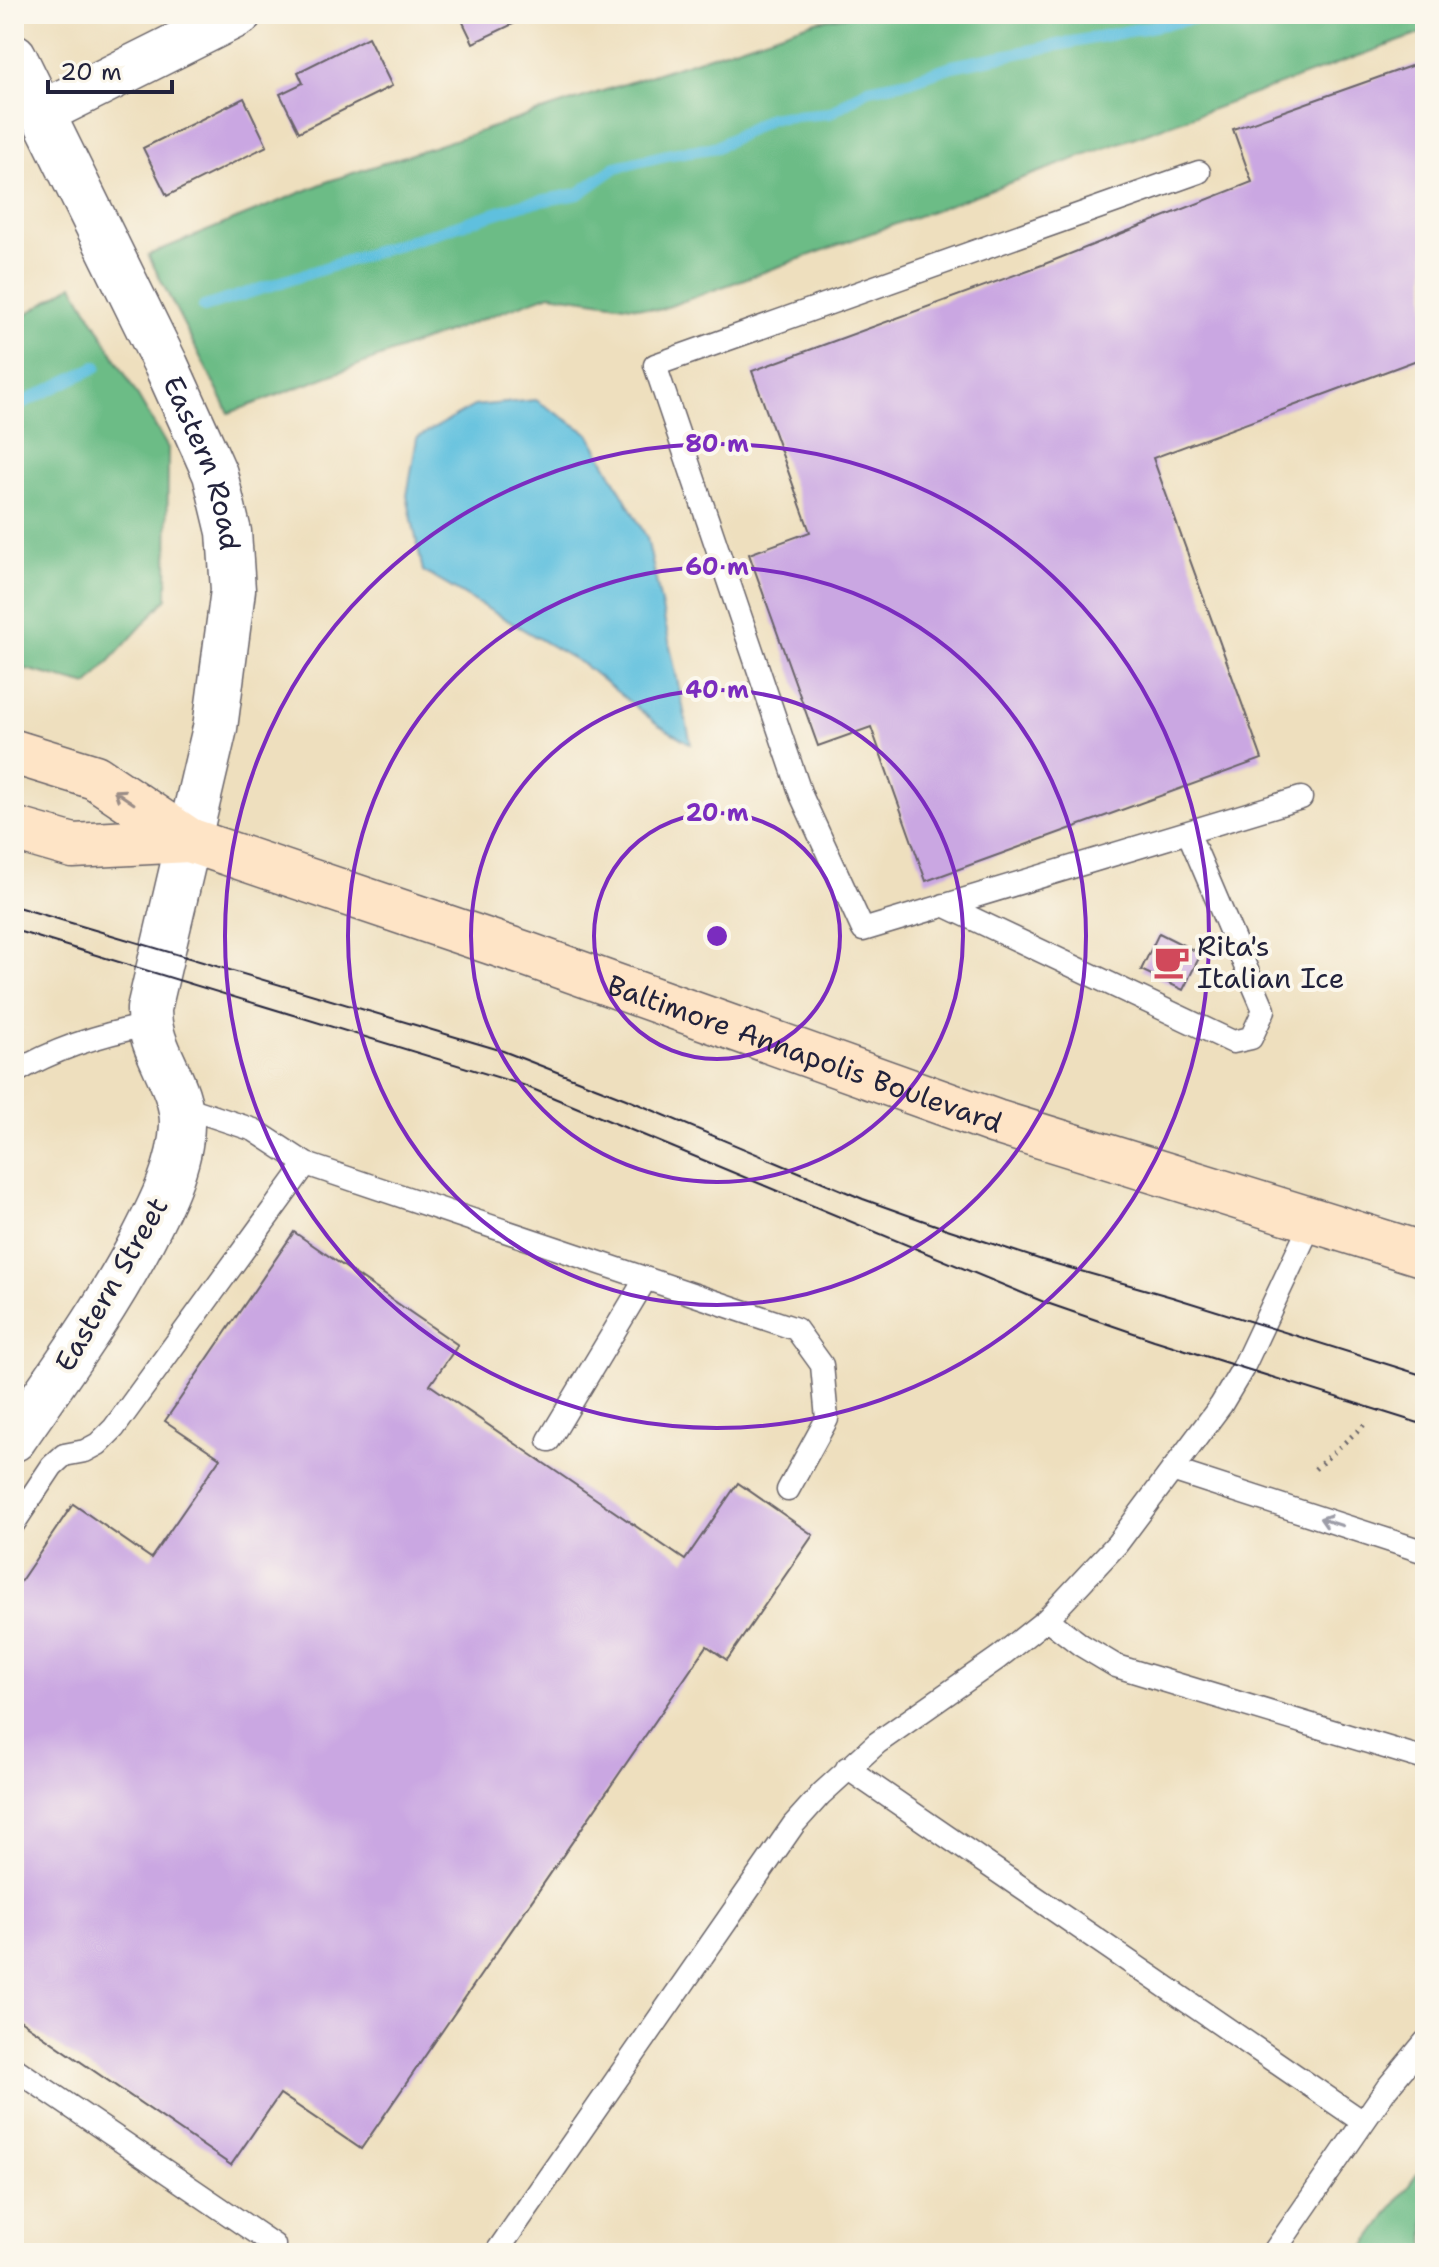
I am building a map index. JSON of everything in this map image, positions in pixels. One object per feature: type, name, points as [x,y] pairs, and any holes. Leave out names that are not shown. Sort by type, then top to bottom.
[{"type":"main road","name":"Baltimore Annapolis Boulevard","points":[[14,752],[95,777],[189,840],[529,955],[996,1122],[1425,1255]]},
{"type":"main road","name":"Baltimore Annapolis Boulevard","points":[[14,829],[73,846],[189,840]]},
{"type":"street","points":[[14,56],[43,112],[239,14]]},
{"type":"street","name":"Eastern Road","points":[[43,112],[166,365],[215,474],[224,504],[233,590],[215,728],[189,840]]},
{"type":"street","name":"Eastern Street","points":[[14,1439],[97,1319],[153,1220],[179,1155],[182,1106],[153,1041],[149,1009],[189,840]]},
{"type":"lane","points":[[1199,172],[655,365],[801,795],[863,930],[1301,798]]},
{"type":"lane","points":[[944,905],[1233,1042],[1251,1038],[1264,1010],[1188,832]]},
{"type":"lane","points":[[14,1073],[83,1040],[149,1025]]},
{"type":"lane","points":[[182,1106],[254,1130],[306,1164],[796,1329],[822,1365],[827,1419],[788,1490]]},
{"type":"lane","points":[[14,1523],[52,1466],[64,1455],[85,1451],[98,1444],[114,1428],[306,1164]]},
{"type":"lane","points":[[496,2253],[772,1855],[812,1804],[847,1768],[897,1728],[987,1666],[1047,1619],[1117,1544],[1221,1405],[1243,1368],[1312,1221]]},
{"type":"lane","points":[[549,1440],[645,1280]]},
{"type":"lane","points":[[1172,1470],[1425,1552]]},
{"type":"lane","points":[[1047,1619],[1116,1666],[1425,1759]]},
{"type":"lane","points":[[847,1768],[1363,2122]]},
{"type":"lane","points":[[1273,2253],[1363,2122],[1425,2042]]},
{"type":"lane","points":[[14,2068],[274,2245]]},
{"type":"path","points":[[1315,1469],[1364,1425]]},
{"type":"green space","points":[[859,14],[1425,14],[1425,32],[659,310],[550,294],[229,413],[148,255],[329,181],[816,21]]},
{"type":"green space","points":[[73,285],[168,448],[167,598],[88,685],[14,666],[14,322]]},
{"type":"green space","points":[[1425,2163],[1425,2253],[1360,2253]]},
{"type":"water","points":[[536,400],[589,434],[647,538],[691,744],[657,724],[584,665],[423,571],[407,496],[417,438],[474,406]]},
{"type":"building","points":[[459,14],[534,14],[473,43]]},
{"type":"building","points":[[368,37],[392,86],[299,132],[280,94],[303,83],[298,72]]},
{"type":"building","points":[[1425,61],[1425,357],[1153,458],[1262,759],[926,881],[871,727],[818,746],[749,554],[810,532],[752,371],[1042,265],[1252,182],[1233,129]]},
{"type":"building","points":[[244,98],[267,146],[167,196],[143,148]]},
{"type":"building","name":"Rita's Italian Ice","points":[[1159,933],[1201,954],[1183,990],[1141,970]]},
{"type":"building","points":[[294,1232],[458,1345],[430,1385],[685,1560],[738,1483],[813,1535],[727,1660],[707,1646],[361,2149],[280,2094],[231,2165],[14,2016],[14,1591],[73,1504],[151,1558],[220,1458],[165,1421]]},
{"type":"waterway","points":[[204,307],[524,204],[578,194],[616,167],[717,147],[770,118],[830,113],[868,89],[909,81],[952,66],[1195,18],[1201,14]]},
{"type":"waterway","points":[[14,407],[96,367]]},
{"type":"tram line","points":[[14,906],[503,1051],[863,1199],[944,1228],[1425,1376]]},
{"type":"tram line","points":[[14,930],[523,1085],[1044,1302],[1425,1425]]},
{"type":"place","name":"Rita's Italian Ice","points":[[1171,962]]}]
